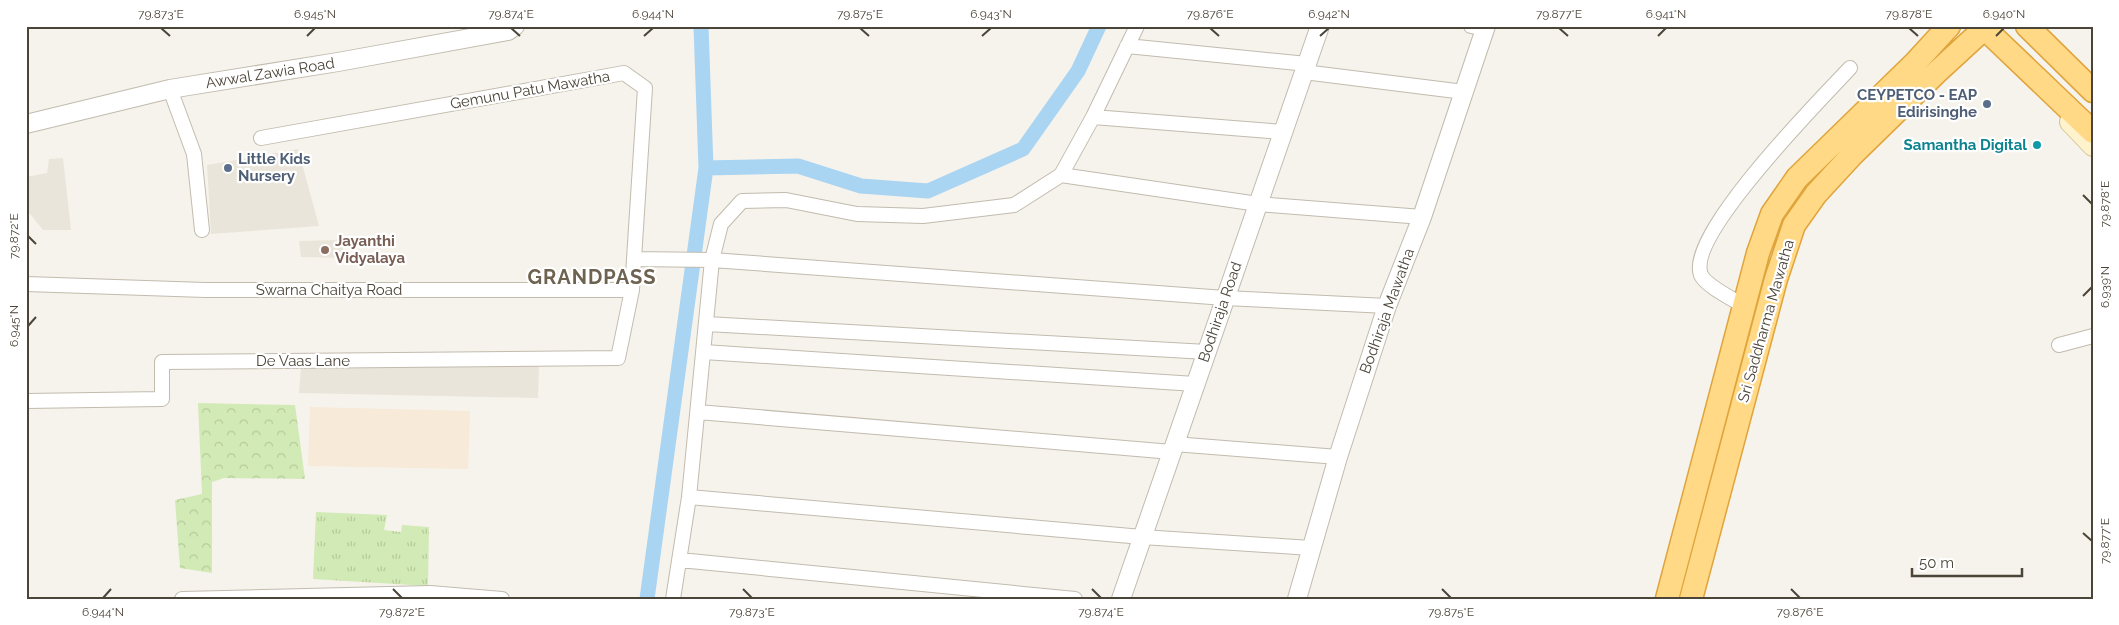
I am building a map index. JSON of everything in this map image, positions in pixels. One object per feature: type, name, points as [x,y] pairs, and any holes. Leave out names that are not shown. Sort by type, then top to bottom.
[{"type":"highway","name":"Sri Saddharma Mawatha","points":[[1667,599],[1744,306],[1768,226],[1784,195],[1818,157],[1916,63],[1949,26]]},
{"type":"highway","points":[[2027,26],[2092,87]]},
{"type":"highway","name":"Sri Saddharma Mawatha","points":[[1691,599],[1776,279],[1794,225],[1816,194],[1852,155],[1985,27]]},
{"type":"highway","points":[[1985,27],[2093,132]]},
{"type":"main road","points":[[2011,54],[2093,146]]},
{"type":"street","name":"Awwal Zawia Road","points":[[26,124],[170,89],[338,62],[508,30],[515,26]]},
{"type":"street","points":[[673,599],[689,497],[712,260],[721,224],[742,201],[786,200],[857,214],[923,216],[1014,205],[1061,175],[1093,117],[1137,26]]},
{"type":"street","name":"Bodhiraja Road","points":[[1121,599],[1320,26]]},
{"type":"street","name":"Bodhiraja Mawatha","points":[[1297,599],[1338,457],[1387,306],[1422,217],[1464,92],[1481,27]]},
{"type":"street","points":[[1127,46],[1305,68],[1464,92]]},
{"type":"street","points":[[1744,306],[1706,282],[1701,274],[1700,262],[1703,249],[1746,182],[1850,68]]},
{"type":"street","name":"Gemunu Patu Mawatha","points":[[261,138],[624,73],[645,88],[632,290],[618,358]]},
{"type":"street","points":[[170,89],[194,154],[202,230]]},
{"type":"street","points":[[1093,117],[1283,132]]},
{"type":"street","points":[[1061,175],[1258,204],[1422,217]]},
{"type":"street","points":[[634,259],[712,260],[1225,298],[1387,306]]},
{"type":"street","name":"Swarna Chaitya Road","points":[[26,284],[215,290],[632,290]]},
{"type":"street","points":[[707,324],[1206,352]]},
{"type":"street","points":[[2059,345],[2093,336]]},
{"type":"street","points":[[704,352],[1195,384]]},
{"type":"street","name":"De Vaas Lane","points":[[26,401],[162,399],[162,362],[618,358]]},
{"type":"street","points":[[698,412],[1173,448],[1338,457]]},
{"type":"street","points":[[689,497],[1142,537],[1311,548]]},
{"type":"street","points":[[680,560],[1075,599]]},
{"type":"street","points":[[182,599],[430,593],[502,599]]},
{"type":"shaded area","points":[[298,149],[319,226],[211,234],[207,165]]},
{"type":"shaded area","points":[[63,158],[71,230],[43,230],[26,209],[26,177],[47,173],[49,159]]},
{"type":"shaded area","points":[[341,240],[345,258],[301,257],[299,241]]},
{"type":"shaded area","points":[[539,365],[538,398],[299,393],[301,366]]},
{"type":"shaded area","points":[[310,407],[470,411],[468,469],[308,466]]},
{"type":"green space","points":[[198,403],[295,405],[305,479],[224,478],[212,482],[212,573],[180,568],[175,500],[202,494]]},
{"type":"green space","points":[[316,512],[387,515],[384,530],[401,532],[402,525],[429,527],[428,586],[313,579]]},
{"type":"waterway","points":[[647,599],[706,168],[701,26]]},
{"type":"waterway","points":[[706,168],[798,166],[861,186],[928,191],[1023,149],[1078,71],[1099,26]]},
{"type":"place","name":"CEYPETCO - EAP Edirisinghe","points":[[1987,104]]},
{"type":"place","name":"Samantha Digital","points":[[2037,145]]},
{"type":"place","name":"Little Kids Nursery","points":[[228,168]]},
{"type":"place","name":"Jayanthi Vidyalaya","points":[[325,250]]},
{"type":"district","name":"GRANDPASS","points":[[592,277]]}]
